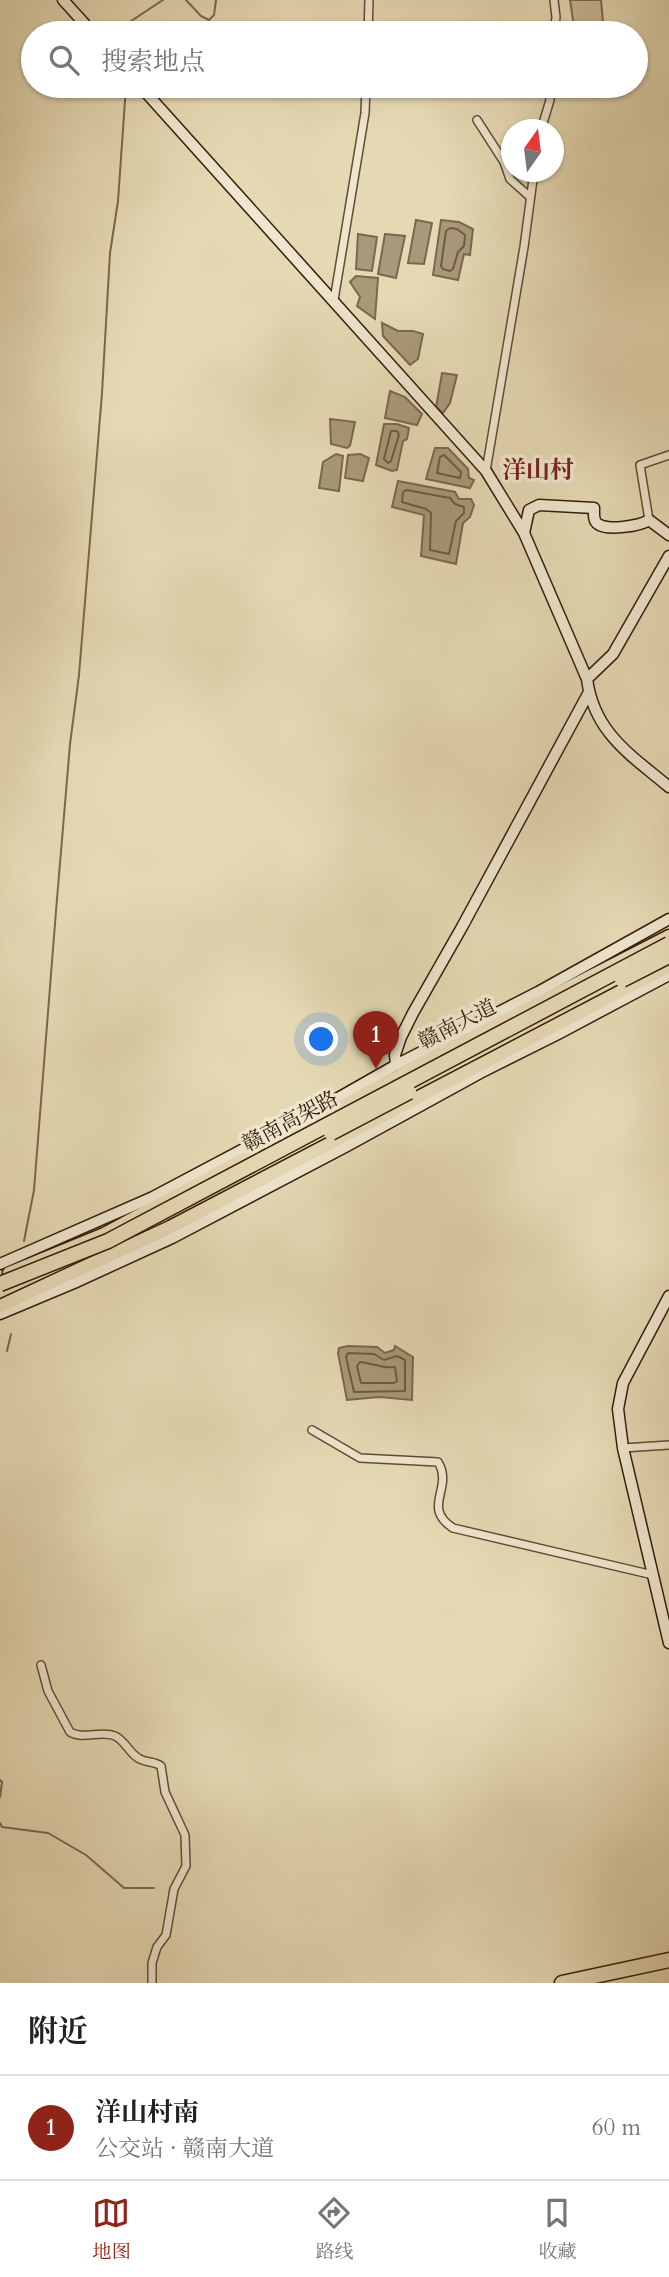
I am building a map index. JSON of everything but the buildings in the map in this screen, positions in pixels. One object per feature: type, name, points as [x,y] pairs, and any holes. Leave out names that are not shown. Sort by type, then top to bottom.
[{"type":"highway","name":"赣南高架路","points":[[0,1284],[108,1241],[669,944]]},
{"type":"highway","name":"赣南高架路","points":[[0,1295],[113,1248],[669,956]]},
{"type":"highway","points":[[562,1983],[669,1960]]},
{"type":"highway","points":[[604,1983],[669,1969]]},
{"type":"main road","name":"赣南大道","points":[[0,1277],[104,1234],[447,1050],[669,936]]},
{"type":"main road","points":[[0,1306],[170,1227],[669,966]]},
{"type":"main road","points":[[517,1015],[530,1038]]},
{"type":"main road","points":[[447,1050],[462,1074]]},
{"type":"street","points":[[63,0],[82,21]]},
{"type":"street","points":[[368,21],[369,0]]},
{"type":"street","points":[[554,0],[556,21]]},
{"type":"street","points":[[152,98],[486,471],[524,533],[587,679],[600,722],[615,740],[669,787]]},
{"type":"street","points":[[334,300],[366,98]]},
{"type":"street","points":[[544,119],[550,98]]},
{"type":"street","points":[[477,120],[503,162],[510,179],[530,197]]},
{"type":"street","points":[[486,471],[532,182]]},
{"type":"street","points":[[669,455],[639,465],[649,520],[669,535]]},
{"type":"street","points":[[524,533],[529,510],[539,505],[594,508],[595,522],[613,527],[641,525],[649,520]]},
{"type":"street","points":[[587,679],[613,654],[669,556]]},
{"type":"street","points":[[396,1065],[395,1055],[413,1013],[589,692]]},
{"type":"street","points":[[0,1264],[153,1197],[396,1065],[538,992],[669,919]]},
{"type":"street","points":[[0,1314],[172,1238],[669,975]]},
{"type":"street","points":[[669,1296],[624,1383],[618,1409],[623,1448],[669,1643]]},
{"type":"street","points":[[312,1430],[360,1458],[438,1462],[442,1468],[443,1480],[438,1511],[441,1520],[453,1528],[653,1575]]},
{"type":"street","points":[[623,1448],[669,1445]]},
{"type":"street","points":[[41,1665],[48,1691],[70,1732],[75,1735],[116,1736],[138,1759],[161,1766],[165,1792],[186,1835],[186,1866],[174,1889],[166,1935],[157,1947],[152,1963],[152,1983]]},
{"type":"shaded area","points":[[570,0],[601,0],[603,21],[573,21]]},
{"type":"water","points":[[416,220],[432,223],[424,264],[408,263]]},
{"type":"water","points":[[441,220],[459,222],[473,229],[470,255],[464,254],[458,280],[433,275]]},
{"type":"water","points":[[358,234],[377,237],[372,271],[356,269]]},
{"type":"water","points":[[385,234],[405,236],[396,278],[378,274]]},
{"type":"water","points":[[356,276],[378,278],[375,319],[357,306],[360,297],[350,282]]},
{"type":"water","points":[[382,323],[398,331],[423,334],[418,359],[410,365],[383,336]]},
{"type":"water","points":[[442,373],[457,375],[450,403],[443,413],[436,407]]},
{"type":"water","points":[[390,391],[405,397],[422,414],[417,425],[385,418]]},
{"type":"water","points":[[330,419],[355,422],[350,446],[347,448],[331,444]]},
{"type":"water","points":[[384,424],[409,428],[407,439],[403,441],[397,470],[392,471],[376,465]]},
{"type":"water","points":[[435,448],[448,448],[468,469],[469,478],[474,480],[470,488],[426,479]]},
{"type":"water","points":[[336,454],[343,456],[339,491],[319,488],[323,462]]},
{"type":"water","points":[[360,454],[369,458],[363,481],[345,478],[348,455]]},
{"type":"water","points":[[398,481],[455,492],[459,499],[471,499],[474,505],[470,517],[463,523],[456,564],[421,556],[424,515],[392,507]]},
{"type":"water","points":[[395,1346],[413,1357],[412,1400],[379,1397],[347,1400],[338,1353],[339,1348],[377,1347],[385,1353],[394,1350]]},
{"type":"waterway","points":[[131,21],[163,0]]},
{"type":"waterway","points":[[186,0],[201,16],[209,20],[214,15],[216,0]]},
{"type":"waterway","points":[[24,1241],[34,1190],[102,393],[110,253],[118,201],[125,98]]},
{"type":"waterway","points":[[7,1351],[11,1334]]},
{"type":"waterway","points":[[0,1780],[0,1797]]},
{"type":"waterway","points":[[0,1823],[2,1827],[48,1833],[86,1855],[124,1888],[154,1888]]},
{"type":"place","name":"洋山村南","points":[[376,1069]]},
{"type":"district","name":"洋山村","points":[[538,470]]}]
